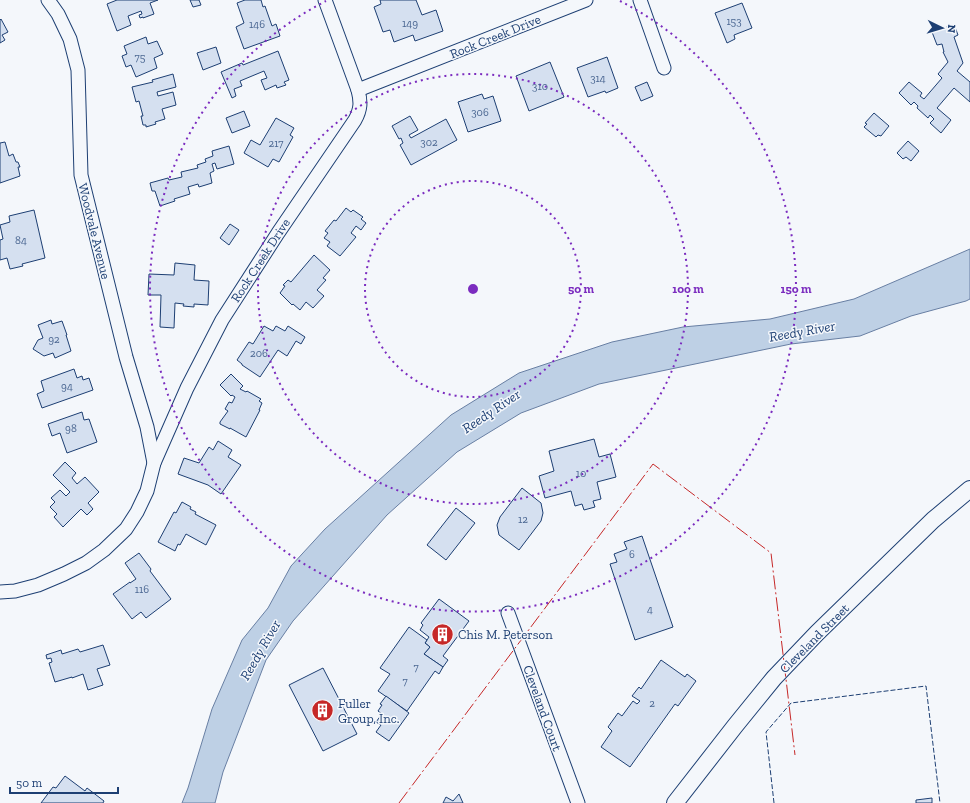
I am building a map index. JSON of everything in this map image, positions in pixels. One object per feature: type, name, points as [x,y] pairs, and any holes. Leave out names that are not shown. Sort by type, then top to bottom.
[{"type":"street","name":"Woodvale Avenue","points":[[48,0],[58,14],[70,39],[78,70],[81,175],[154,463]]},
{"type":"street","points":[[325,0],[358,90]]},
{"type":"street","name":"Rock Creek Drive","points":[[0,592],[15,591],[38,585],[64,574],[86,563],[104,550],[126,529],[137,512],[147,491],[154,463],[187,388],[222,320],[278,233],[358,116],[361,104],[358,90],[586,0]]},
{"type":"street","points":[[640,0],[664,68]]},
{"type":"street","name":"Cleveland Street","points":[[675,803],[774,678],[817,633],[933,520],[970,489]]},
{"type":"street","name":"Cleveland Court","points":[[508,613],[578,803]]},
{"type":"water","name":"Reedy River","points":[[970,249],[970,299],[966,301],[911,316],[860,336],[791,344],[599,384],[521,413],[457,452],[387,515],[293,621],[266,660],[223,772],[215,803],[182,803],[212,709],[242,640],[268,608],[291,566],[325,529],[451,415],[519,373],[612,342],[683,327],[770,319],[854,299]]},
{"type":"building","points":[[117,0],[158,0],[150,3],[154,14],[140,18],[139,15],[142,14],[141,11],[128,16],[131,25],[117,31],[107,4]]},
{"type":"building","points":[[190,0],[199,0],[201,5],[193,7]]},
{"type":"building","points":[[245,0],[261,0],[263,7],[265,6],[272,26],[276,24],[280,36],[244,49],[236,27],[244,23],[237,3]]},
{"type":"building","points":[[380,0],[416,0],[422,15],[436,10],[443,31],[415,41],[413,35],[394,42],[390,30],[383,32],[374,7],[381,4]]},
{"type":"building","points":[[742,3],[752,28],[734,35],[735,39],[727,43],[715,13]]},
{"type":"building","points":[[1,19],[8,32],[2,35],[5,40],[0,43],[0,20]]},
{"type":"building","points":[[950,26],[951,28],[955,27],[958,35],[954,37],[963,63],[957,71],[970,82],[970,102],[954,88],[937,108],[951,120],[941,133],[930,123],[934,119],[930,115],[928,118],[917,108],[918,106],[914,102],[911,105],[899,93],[909,82],[922,93],[920,96],[924,99],[942,78],[938,74],[948,62],[943,52],[942,44],[937,45],[932,32]]},
{"type":"building","points":[[146,37],[148,44],[157,41],[163,54],[154,58],[157,68],[136,77],[131,65],[126,67],[122,56],[127,54],[124,46]]},
{"type":"building","points":[[216,47],[221,63],[203,70],[197,53]]},
{"type":"building","points":[[278,51],[289,80],[284,82],[286,85],[277,88],[276,85],[265,90],[261,80],[267,78],[264,71],[240,81],[242,86],[234,89],[236,96],[232,98],[221,72]]},
{"type":"building","points":[[607,57],[618,88],[606,93],[605,91],[588,97],[577,68]]},
{"type":"building","points":[[550,62],[564,97],[529,111],[516,76]]},
{"type":"building","points":[[173,74],[176,87],[157,92],[158,96],[173,92],[176,105],[162,109],[165,119],[146,127],[146,125],[143,125],[141,116],[143,116],[139,101],[136,102],[132,87],[153,82],[152,80]]},
{"type":"building","points":[[647,82],[653,96],[641,101],[635,87]]},
{"type":"building","points":[[482,94],[484,99],[493,96],[501,121],[468,132],[458,102]]},
{"type":"building","points":[[244,111],[250,126],[232,133],[226,118]]},
{"type":"building","points":[[874,113],[889,126],[881,136],[878,135],[876,137],[864,127],[867,124],[865,123]]},
{"type":"building","points":[[410,116],[418,130],[409,135],[411,138],[446,119],[457,140],[411,165],[400,145],[403,143],[401,138],[399,139],[392,126]]},
{"type":"building","points":[[276,118],[294,128],[290,135],[293,137],[279,162],[273,159],[268,167],[244,153],[251,140],[260,145]]},
{"type":"building","points":[[908,141],[919,151],[911,161],[906,157],[903,159],[897,153]]},
{"type":"building","points":[[5,142],[9,156],[13,154],[16,162],[18,162],[20,167],[18,167],[20,176],[0,183],[0,143]]},
{"type":"building","points":[[229,146],[234,164],[217,169],[215,163],[212,164],[214,171],[210,173],[212,183],[199,187],[198,184],[188,187],[190,194],[174,199],[175,201],[160,206],[155,191],[152,191],[150,183],[168,178],[169,180],[182,177],[181,172],[198,168],[197,165],[206,162],[205,159],[213,156],[212,151]]},
{"type":"building","points":[[346,208],[351,212],[353,210],[363,217],[361,219],[366,223],[361,230],[356,226],[351,233],[356,237],[340,256],[327,246],[330,242],[324,238],[328,233],[325,231],[334,220],[336,221]]},
{"type":"building","points":[[34,210],[45,258],[10,269],[7,258],[0,260],[0,240],[3,239],[0,225],[10,222],[9,216]]},
{"type":"building","points":[[230,224],[239,230],[229,245],[220,238]]},
{"type":"building","points":[[314,255],[330,270],[323,278],[326,280],[317,290],[324,296],[313,308],[306,302],[300,310],[293,304],[292,305],[280,293],[285,286],[283,285],[288,280],[291,282]]},
{"type":"building","points":[[175,263],[195,265],[194,280],[209,281],[208,305],[194,304],[194,307],[183,306],[184,304],[175,303],[174,328],[160,327],[161,295],[148,295],[149,274],[174,275]]},
{"type":"building","points":[[51,320],[52,324],[62,321],[71,351],[55,358],[53,353],[44,356],[33,349],[38,340],[43,338],[38,325]]},
{"type":"building","points":[[264,326],[273,331],[276,326],[285,331],[288,326],[305,337],[301,344],[296,341],[287,356],[278,350],[260,377],[237,360],[249,342],[253,344]]},
{"type":"building","points":[[74,369],[77,378],[82,376],[83,380],[89,378],[93,390],[42,408],[37,394],[44,391],[41,381]]},
{"type":"building","points":[[231,374],[243,386],[240,389],[246,392],[247,391],[261,399],[259,401],[262,403],[246,437],[220,424],[228,411],[225,409],[229,402],[232,403],[235,397],[232,395],[231,396],[220,385]]},
{"type":"building","points":[[82,412],[84,420],[89,419],[97,442],[67,453],[60,433],[52,436],[48,424]]},
{"type":"building","points":[[594,439],[599,457],[610,454],[616,477],[597,482],[601,499],[593,501],[595,507],[584,510],[582,504],[575,506],[571,491],[545,498],[539,476],[554,471],[549,451]]},
{"type":"building","points":[[218,441],[232,450],[228,457],[241,465],[221,494],[208,485],[178,474],[184,458],[199,463],[209,447],[213,450]]},
{"type":"building","points":[[65,462],[76,473],[72,478],[77,484],[85,477],[99,492],[88,503],[93,509],[87,515],[81,509],[63,527],[54,517],[57,514],[50,507],[55,502],[51,498],[60,490],[66,496],[70,492],[53,475]]},
{"type":"building","points":[[522,488],[541,503],[543,513],[541,521],[519,550],[499,535],[497,525],[500,517]]},
{"type":"building","points":[[182,502],[191,507],[190,509],[196,512],[195,514],[216,525],[206,545],[186,534],[180,545],[178,544],[175,551],[158,542],[174,512],[176,513]]},
{"type":"building","points":[[456,508],[475,523],[446,560],[427,545]]},
{"type":"building","points":[[642,536],[673,627],[635,640],[610,564],[617,562],[614,554],[627,549],[624,542]]},
{"type":"building","points":[[139,553],[151,569],[150,571],[171,599],[146,618],[141,612],[132,619],[113,594],[136,579],[125,563]]},
{"type":"building","name":"Chis M. Peterson","points":[[439,599],[469,621],[443,656],[448,660],[443,667],[424,654],[430,647],[425,643],[429,637],[420,630],[423,625],[421,623]]},
{"type":"building","points":[[409,627],[427,640],[425,643],[430,647],[424,654],[443,667],[439,674],[435,671],[407,711],[378,691],[390,674],[380,668]]},
{"type":"building","points":[[103,645],[110,665],[97,669],[103,685],[88,690],[83,674],[55,682],[49,663],[52,662],[51,658],[47,659],[46,655],[61,650],[62,654],[78,649],[80,652]]},
{"type":"building","points":[[661,660],[685,677],[687,674],[696,681],[678,706],[675,704],[630,767],[601,747],[612,731],[608,727],[618,713],[622,716],[633,701],[637,704],[640,701],[632,696],[639,687],[641,689]]},
{"type":"building","name":"Fuller Group, Inc.","points":[[323,668],[357,734],[323,751],[289,685]]},
{"type":"building","points":[[386,696],[409,713],[389,741],[376,732],[381,725],[376,722],[382,714],[378,711],[382,705],[380,704]]},
{"type":"building","points":[[65,776],[85,791],[87,788],[104,801],[103,803],[41,803],[53,787],[56,788]]},
{"type":"building","points":[[459,794],[463,803],[443,803],[446,797],[453,801]]},
{"type":"building","points":[[932,798],[932,803],[916,803],[916,800]]},
{"type":"fence","points":[[774,803],[766,732],[791,703],[926,686],[940,803]]},
{"type":"power","points":[[399,803],[653,464],[771,553],[795,755]]},
{"type":"place","name":"Chis M. Peterson","points":[[442,634]]},
{"type":"place","name":"Fuller Group, Inc.","points":[[323,710]]}]
